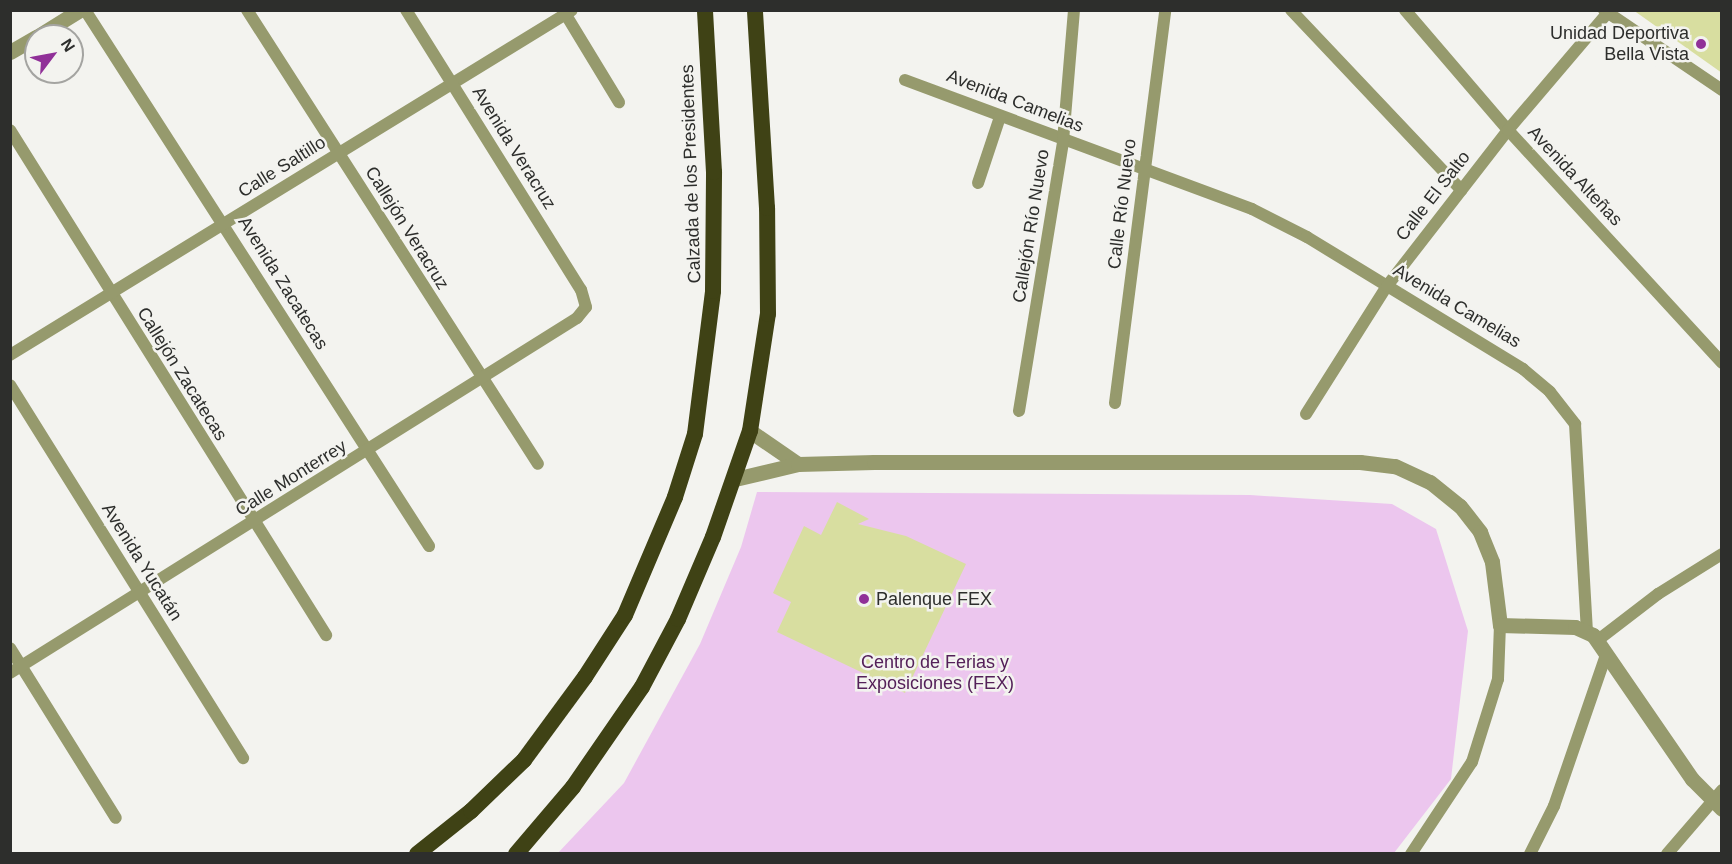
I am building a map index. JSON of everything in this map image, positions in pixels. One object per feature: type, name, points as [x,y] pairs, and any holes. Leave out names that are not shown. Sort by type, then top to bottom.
[{"type":"highway","name":"Calzada de los Presidentes","points":[[417,854],[471,811],[524,760],[585,677],[626,615],[675,496],[696,434],[714,291],[714,172],[705,10]]},
{"type":"highway","points":[[516,854],[573,787],[642,687],[678,619],[735,479],[750,431],[768,314],[766,208],[754,10]]},
{"type":"street","points":[[58,24],[80,10]]},
{"type":"street","name":"Avenida Zacatecas","points":[[85,10],[429,546]]},
{"type":"street","name":"Callejón Veracruz","points":[[247,10],[480,379],[538,464]]},
{"type":"street","name":"Avenida Veracruz","points":[[406,10],[581,290],[586,307]]},
{"type":"street","name":"Callejón Río Nuevo","points":[[1019,411],[1063,141],[1074,10]]},
{"type":"street","name":"Calle Río Nuevo","points":[[1115,403],[1165,10]]},
{"type":"street","points":[[1291,10],[1461,190]]},
{"type":"street","name":"Avenida Alteñas","points":[[1405,10],[1508,130],[1722,363]]},
{"type":"street","points":[[1607,11],[1722,90]]},
{"type":"street","name":"Calle El Salto","points":[[1306,414],[1387,286],[1508,130],[1607,11]]},
{"type":"street","points":[[567,12],[619,102]]},
{"type":"street","name":"Calle Saltillo","points":[[10,355],[567,12]]},
{"type":"street","points":[[10,52],[24,44]]},
{"type":"street","name":"Avenida Camelias","points":[[905,80],[1063,141],[1252,209],[1387,286],[1523,369],[1550,392],[1575,424],[1592,635],[1692,779],[1719,800]]},
{"type":"street","points":[[978,183],[1000,117]]},
{"type":"street","name":"Callejón Zacatecas","points":[[10,130],[110,294],[326,635]]},
{"type":"street","name":"Calle Monterrey","points":[[10,673],[254,524],[577,318],[586,307]]},
{"type":"street","name":"Avenida Yucatán","points":[[10,385],[243,758]]},
{"type":"street","points":[[750,431],[798,464]]},
{"type":"street","points":[[735,479],[798,464],[1216,461],[1360,462],[1395,466],[1430,482],[1460,506],[1480,532],[1492,562],[1500,625],[1498,679],[1472,762],[1412,854]]},
{"type":"street","points":[[1500,625],[1592,635],[1722,554]]},
{"type":"street","points":[[10,648],[116,818]]},
{"type":"street","points":[[1530,854],[1554,806],[1606,655]]},
{"type":"street","points":[[1667,854],[1719,800]]},
{"type":"green space","name":"Centro de Ferias y Exposiciones (FEX)","points":[[757,492],[1250,495],[1392,504],[1436,529],[1468,631],[1451,779],[1394,853],[557,854],[624,783],[700,644],[741,547]]},
{"type":"building","name":"Unidad Deportiva Bella Vista","points":[[1633,10],[1722,10],[1722,73]]},
{"type":"building","name":"Palenque FEX","points":[[837,502],[869,519],[858,524],[906,536],[966,564],[905,693],[777,632],[791,602],[773,593],[804,526],[821,535]]},
{"type":"place","name":"Unidad Deportiva Bella Vista","points":[[1701,44]]},
{"type":"place","name":"Palenque FEX","points":[[864,599]]}]
